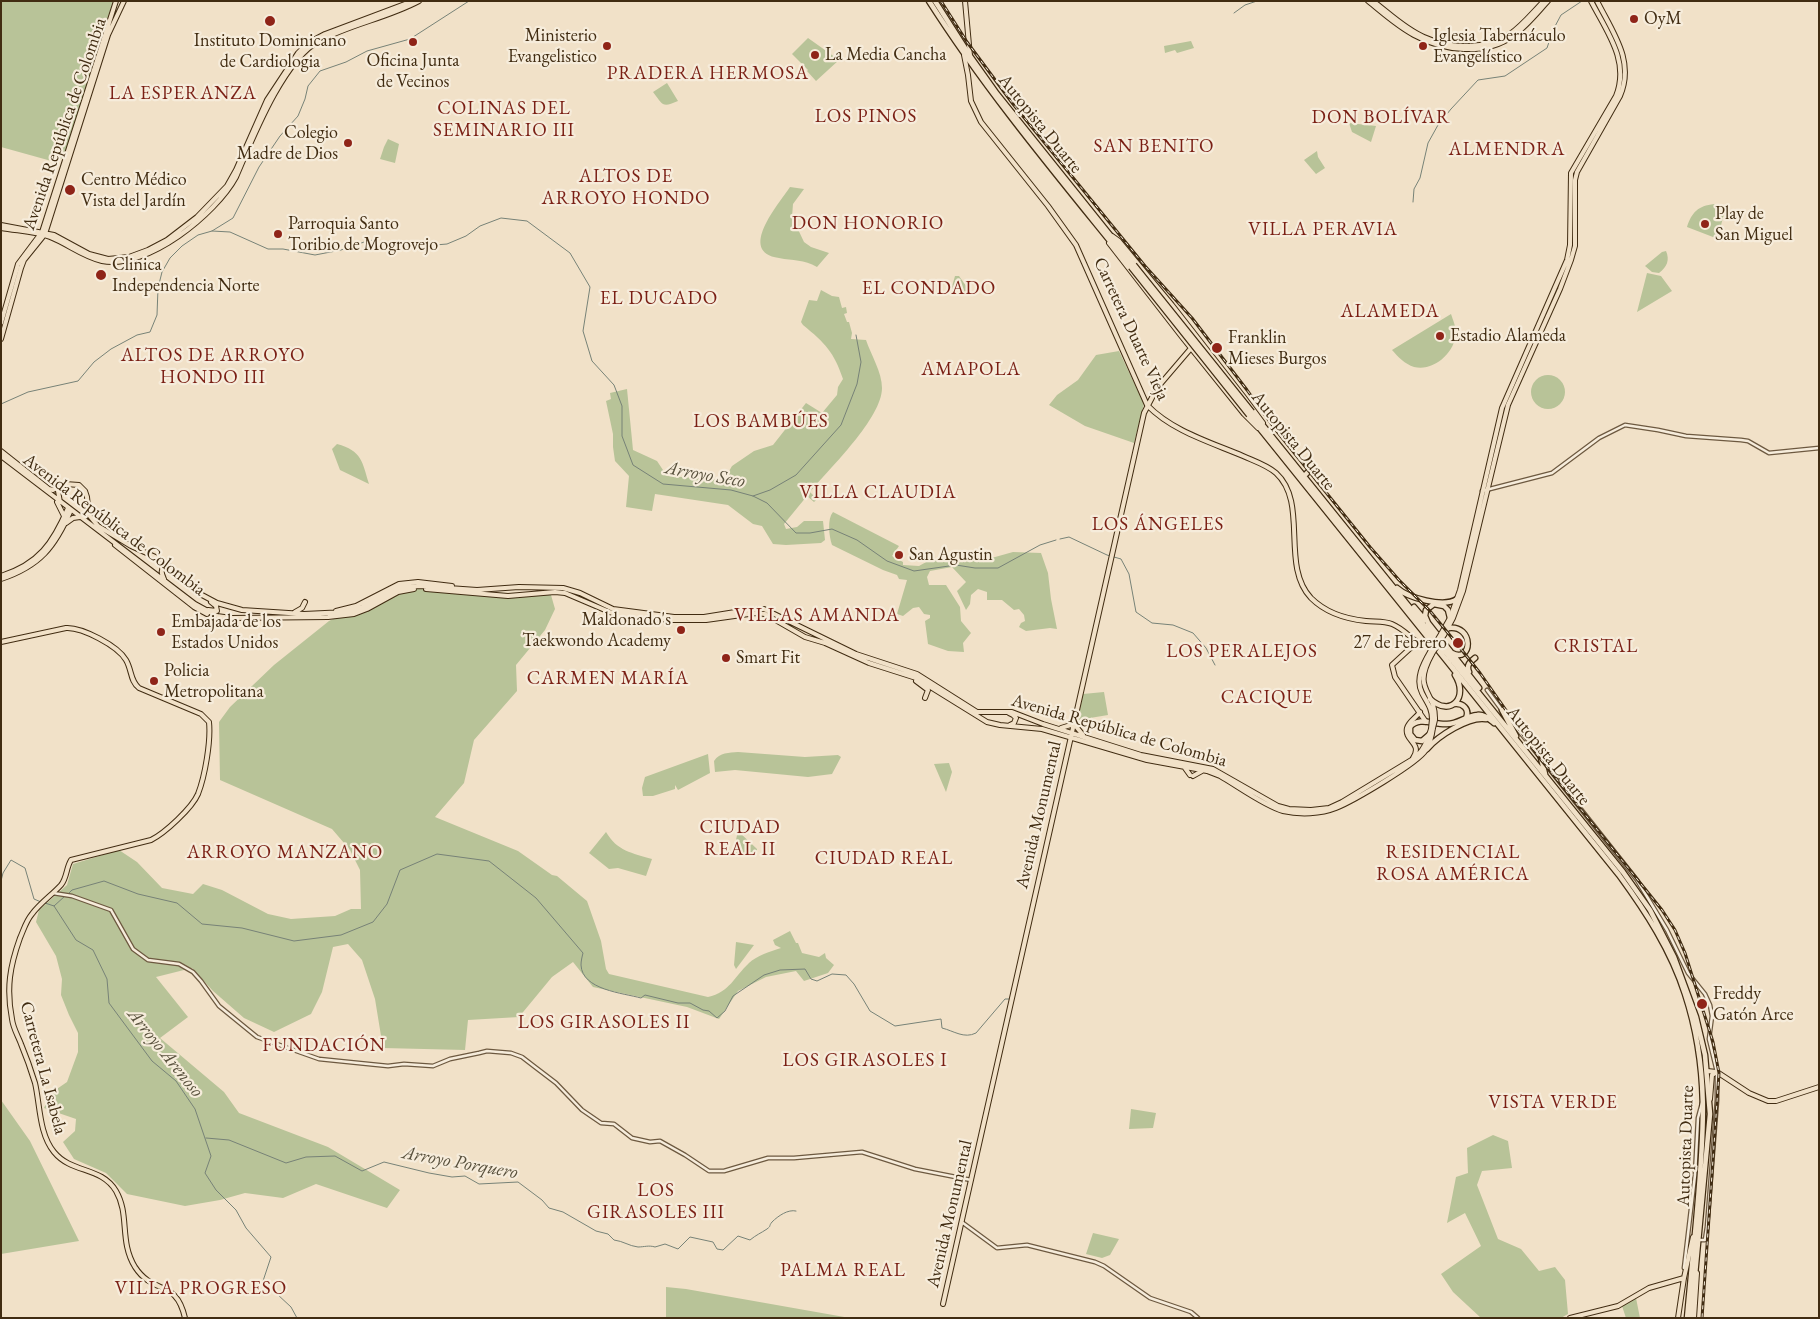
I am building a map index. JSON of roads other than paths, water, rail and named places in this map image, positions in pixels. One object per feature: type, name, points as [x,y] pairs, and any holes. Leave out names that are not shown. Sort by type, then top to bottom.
[{"type":"highway","name":"Autopista Duarte","points":[[929,1],[978,74],[1107,234]]},
{"type":"highway","name":"Autopista Duarte","points":[[935,1],[996,93],[1132,266],[1251,413],[1265,427],[1545,775],[1640,903],[1658,932],[1685,993],[1696,1035],[1701,1067],[1703,1138],[1695,1225],[1691,1302]]},
{"type":"highway","name":"Autopista Duarte","points":[[1251,413],[1264,434],[1448,663],[1626,876],[1659,925],[1674,957],[1695,1012],[1703,1046],[1710,1102],[1699,1240],[1689,1318]]},
{"type":"highway","points":[[1304,476],[1311,469]]},
{"type":"highway","points":[[1386,578],[1399,590],[1472,678],[1494,711]]},
{"type":"highway","points":[[1399,590],[1418,599],[1450,602],[1457,599]]},
{"type":"highway","points":[[1428,624],[1426,613],[1431,605],[1444,606],[1448,610],[1450,618]]},
{"type":"highway","points":[[1444,632],[1456,627],[1462,630],[1468,645],[1467,650],[1462,655],[1457,655],[1450,651]]},
{"type":"highway","points":[[1472,678],[1468,669],[1469,664],[1475,658]]},
{"type":"highway","points":[[1448,663],[1460,686],[1460,696],[1454,704]]},
{"type":"highway","points":[[1430,699],[1444,707],[1454,704],[1465,706],[1468,712],[1466,718]]},
{"type":"highway","points":[[1502,710],[1523,748]]},
{"type":"highway","points":[[1429,735],[1422,741],[1413,739],[1410,734],[1410,727],[1417,722],[1446,724],[1481,715],[1502,728]]},
{"type":"highway","points":[[1427,749],[1439,737],[1474,720],[1486,719],[1494,723]]},
{"type":"highway","points":[[1541,758],[1545,775]]},
{"type":"highway","points":[[1693,1192],[1698,1199]]},
{"type":"highway","points":[[1691,1216],[1697,1209]]},
{"type":"main road","name":"Avenida República de Colombia","points":[[43,234],[116,1]]},
{"type":"main road","points":[[1,227],[43,234],[89,254],[112,259],[124,258],[140,253],[178,233],[204,211],[227,186],[264,106],[303,48],[313,40],[330,32],[413,1]]},
{"type":"main road","points":[[49,224],[51,232],[58,239],[92,259],[108,262],[130,260],[179,236],[204,215],[229,189],[266,108],[303,53],[318,41],[329,36],[419,1]]},
{"type":"main road","points":[[965,1],[970,56]]},
{"type":"main road","points":[[1368,1],[1407,31],[1423,40],[1445,46],[1472,49],[1495,45],[1512,36],[1548,1]]},
{"type":"main road","points":[[1373,1],[1408,28],[1424,37],[1445,43],[1470,46],[1491,43],[1510,34],[1544,1]]},
{"type":"main road","points":[[1434,719],[1431,708],[1422,693],[1420,680],[1422,668],[1444,632],[1460,600],[1482,491],[1503,404],[1567,260],[1570,245],[1572,173],[1616,96],[1620,84],[1619,58],[1592,1]]},
{"type":"main road","points":[[1444,632],[1468,563],[1508,405],[1571,260],[1574,246],[1575,180],[1577,172],[1625,84],[1624,56],[1597,1]]},
{"type":"main road","name":"Avenida República de Colombia","points":[[1,339],[19,272],[24,260],[49,224],[108,35],[124,2]]},
{"type":"main road","points":[[959,39],[964,38],[968,34]]},
{"type":"main road","name":"Carretera Duarte Vieja","points":[[964,55],[971,101],[980,122],[1048,206],[1076,245],[1147,405],[1167,423],[1262,465],[1280,478],[1290,495],[1297,561],[1304,588],[1312,598],[1329,611],[1349,618],[1393,624],[1417,642],[1392,665],[1395,677],[1426,722]]},
{"type":"main road","points":[[968,75],[972,73],[978,74]]},
{"type":"main road","points":[[32,232],[40,230],[44,226]]},
{"type":"main road","points":[[32,232],[36,238],[36,243],[48,238],[58,239]]},
{"type":"main road","points":[[1107,234],[1119,241],[1259,416],[1265,427]]},
{"type":"main road","name":"Autopista Duarte","points":[[1107,234],[1113,249],[1186,342],[1251,423],[1264,434]]},
{"type":"main road","name":"Avenida República de Colombia","points":[[1,323],[10,297],[16,270],[21,260],[36,243]]},
{"type":"main road","name":"Avenida Monumental","points":[[943,1304],[1110,561],[1147,405],[1157,388],[1198,340]]},
{"type":"main road","points":[[1186,342],[1185,354],[1197,356]]},
{"type":"main road","name":"Avenida República de Colombia","points":[[1,451],[49,489],[53,490],[62,485],[79,485],[85,491],[89,515],[98,526],[131,546],[162,560],[185,582],[217,603],[242,610],[332,613],[357,610],[403,587],[420,586],[488,590],[530,587],[563,588],[580,593],[613,609],[667,616],[704,617],[764,609],[863,656],[917,674],[977,712],[1017,713],[1078,739],[1137,755],[1213,769],[1273,807],[1284,811],[1312,813],[1328,811],[1390,777],[1416,761],[1427,749],[1434,719]]},
{"type":"main road","name":"Avenida República de Colombia","points":[[1,456],[195,604],[221,617],[241,619],[273,617],[328,618],[354,614],[398,592],[412,589],[516,596],[546,592],[565,593],[606,612],[657,619],[691,621],[759,613],[770,616],[803,636],[825,643],[869,663],[922,681],[987,722],[1006,726],[1032,727],[1063,735],[1085,736],[1166,765],[1207,771],[1278,806],[1289,808],[1322,809],[1342,802],[1411,761],[1421,752],[1432,728]]},
{"type":"main road","points":[[60,502],[58,490],[62,485]]},
{"type":"main road","points":[[53,496],[62,508],[64,518]]},
{"type":"main road","points":[[1,578],[27,566],[40,555],[54,537],[70,509]]},
{"type":"main road","points":[[1,578],[23,572],[49,551],[65,524],[70,509]]},
{"type":"main road","points":[[65,524],[73,518],[80,517]]},
{"type":"main road","points":[[105,535],[106,538],[202,612],[216,618],[232,621],[273,617]]},
{"type":"main road","points":[[164,580],[162,568],[169,566]]},
{"type":"main road","points":[[515,587],[521,592],[516,596]]},
{"type":"main road","points":[[530,587],[528,592],[530,595]]},
{"type":"main road","points":[[195,604],[212,611],[217,611],[216,606],[207,598]]},
{"type":"main road","points":[[293,613],[302,608],[305,602],[308,610],[314,613]]},
{"type":"main road","points":[[617,614],[623,618],[625,623]]},
{"type":"main road","name":"Carretera La Isabela","points":[[1,642],[66,628],[85,631],[122,654],[127,662],[134,683],[140,688],[201,714],[209,722],[203,772],[198,794],[188,808],[161,834],[151,840],[71,860],[63,882],[37,909],[26,924],[13,958],[10,976],[13,1024],[34,1082],[48,1143],[54,1153],[66,1162],[77,1169],[99,1175],[112,1186],[122,1207],[124,1239],[130,1258],[147,1281],[174,1293],[182,1307],[185,1318]]},
{"type":"main road","points":[[803,636],[805,634],[804,629]]},
{"type":"main road","points":[[809,638],[808,635],[812,633]]},
{"type":"main road","points":[[1431,654],[1424,668],[1423,680],[1424,688],[1435,714],[1434,719]]},
{"type":"main road","points":[[908,675],[928,690],[926,699],[934,692],[944,696]]},
{"type":"main road","points":[[1002,712],[1013,715],[1016,718],[1014,723],[1006,726]]},
{"type":"main road","points":[[1417,722],[1421,713]]},
{"type":"main road","points":[[1411,761],[1415,756],[1416,748],[1408,737],[1407,729],[1409,723],[1421,713]]},
{"type":"main road","points":[[1056,728],[1068,727],[1074,724],[1078,731],[1085,736]]},
{"type":"main road","points":[[1063,735],[1069,746],[1078,739]]},
{"type":"main road","points":[[1183,767],[1192,776],[1207,771]]},
{"type":"main road","points":[[1707,1071],[1717,1072],[1749,1093],[1768,1101],[1791,1097],[1819,1088]]},
{"type":"main road","points":[[1710,1102],[1712,1075],[1717,1072]]},
{"type":"main road","points":[[1679,1318],[1683,1280],[1695,1225]]},
{"type":"main road","points":[[1689,1318],[1697,1292],[1698,1248]]},
{"type":"main road","points":[[1689,1318],[1694,1254]]},
{"type":"main road","points":[[1570,1318],[1618,1306],[1649,1288],[1672,1281],[1683,1280]]},
{"type":"main road","points":[[1679,1318],[1683,1280]]},
{"type":"main road","points":[[1672,1281],[1679,1283],[1682,1287]]},
{"type":"street","points":[[1482,491],[1552,473],[1599,438],[1625,425],[1686,436],[1748,441],[1769,453],[1819,448]]},
{"type":"street","points":[[1487,690],[1637,880],[1667,930],[1688,973],[1705,994],[1711,1011],[1709,1039],[1717,1072],[1716,1117],[1707,1227],[1705,1240],[1699,1240]]},
{"type":"street","points":[[53,893],[72,896],[112,910],[133,949],[148,960],[179,964],[193,972],[219,1006],[257,1038],[319,1059],[388,1066],[404,1064],[433,1066],[450,1059],[487,1051],[511,1053],[522,1058],[556,1083],[582,1110],[601,1123],[614,1124],[632,1138],[650,1142],[660,1141],[709,1171],[724,1171],[768,1158],[794,1158],[862,1152],[914,1169],[972,1180]]},
{"type":"street","points":[[1683,1280],[1691,1216],[1698,1118],[1703,1099]]},
{"type":"street","points":[[962,1223],[997,1248],[1027,1245],[1100,1264],[1150,1298],[1191,1312],[1198,1317]]},
{"type":"waterway","points":[[1,404],[28,392],[78,381],[94,362],[111,349],[137,335],[150,332],[157,315],[158,288],[162,272],[170,258],[182,246],[198,235],[212,231],[233,218],[259,167],[280,136],[298,116],[308,86],[320,71],[346,62],[367,51],[410,39],[469,1]]},
{"type":"waterway","points":[[1234,13],[1245,5],[1257,1]]},
{"type":"waterway","points":[[1413,202],[1414,189],[1420,178],[1428,143],[1438,125],[1451,109],[1478,80],[1505,76],[1547,48],[1553,30],[1561,15],[1582,1]]},
{"type":"waterway","name":"Arroyo Seco","points":[[212,231],[230,232],[268,249],[283,249],[315,255],[341,250],[370,240],[385,244],[423,246],[447,244],[466,236],[480,226],[501,218],[527,221],[570,253],[590,287],[583,331],[592,361],[614,385],[622,406],[622,436],[633,465],[663,484],[731,490],[753,496],[767,503],[796,533],[810,533],[832,529],[857,540],[887,561],[914,571],[956,565],[975,568],[998,568],[1040,545],[1056,540]]},
{"type":"waterway","points":[[753,496],[770,490],[796,475],[841,425],[857,384],[861,362],[856,335]]},
{"type":"waterway","name":"Arroyo Seco","points":[[1060,539],[1069,537],[1107,555],[1121,559],[1129,574],[1136,612],[1152,623],[1173,625],[1193,633],[1206,648],[1215,665]]},
{"type":"waterway","name":"ARROYO MANZANO","points":[[68,894],[72,890],[104,881],[138,894],[177,903],[202,924],[242,928],[294,941],[341,935],[373,922],[387,904],[400,870],[437,854],[489,861],[536,898],[583,953],[581,965],[583,973],[588,980],[614,992],[641,998],[645,995],[678,1003],[690,1003],[709,1011],[717,1018],[725,1011],[733,996],[764,975],[780,970],[805,969],[811,979],[817,981],[832,974],[846,975],[854,984],[870,1011],[895,1026],[941,1019],[942,1028],[963,1035],[976,1033],[1005,999],[1009,999]]},
{"type":"waterway","name":"ARROYO MANZANO","points":[[1,881],[3,873],[11,860],[25,868],[34,899],[41,902]]},
{"type":"waterway","name":"ARROYO MANZANO","points":[[45,903],[54,906],[65,896]]},
{"type":"waterway","name":"Arroyo Arenoso","points":[[54,906],[76,940],[93,950],[107,979],[109,1003],[152,1061],[176,1081],[195,1109],[211,1156],[205,1173],[216,1190],[236,1210],[246,1228],[271,1257],[263,1281],[291,1307],[297,1318]]},
{"type":"waterway","name":"Arroyo Porquero","points":[[206,1138],[229,1140],[286,1163],[306,1157],[335,1156],[362,1171],[384,1162],[452,1177],[465,1176],[479,1184],[518,1182],[542,1200],[549,1208],[563,1212],[596,1231],[608,1234],[614,1240],[638,1247],[655,1247],[665,1244],[678,1249],[690,1237],[713,1242],[717,1249],[723,1250],[738,1236],[750,1240],[767,1229],[780,1215],[796,1211]]},
{"type":"railway","points":[[941,1],[967,42],[1013,104],[1145,266],[1192,318],[1275,429],[1370,547],[1430,611],[1457,644],[1480,673],[1538,756],[1662,910],[1675,930],[1685,953],[1713,1042],[1719,1073],[1702,1318]]},
{"type":"place","name":"OyM","points":[[1634,19]]},
{"type":"place","name":"Instituto Dominicano de Cardiologia","points":[[270,21]]},
{"type":"place","name":"Oficina Junta de Vecinos","points":[[413,42]]},
{"type":"place","name":"Ministerio Evangelistico","points":[[607,46]]},
{"type":"place","name":"Iglesia Tabernáculo Evangelístico","points":[[1423,46]]},
{"type":"place","name":"La Media Cancha","points":[[815,55]]},
{"type":"place","name":"Colegio Madre de Dios","points":[[348,143]]},
{"type":"place","name":"Centro Médico Vista del Jardín","points":[[70,190]]},
{"type":"place","name":"Play de San Miguel","points":[[1705,224]]},
{"type":"place","name":"Parroquia Santo Toribio de Mogrovejo","points":[[278,234]]},
{"type":"place","name":"Clinica Independencia Norte","points":[[101,275]]},
{"type":"place","name":"Estadio Alameda","points":[[1440,336]]},
{"type":"place","name":"Franklin Mieses Burgos","points":[[1217,348]]},
{"type":"place","name":"San Agustin","points":[[899,555]]},
{"type":"place","name":"Maldonado's Taekwondo Academy","points":[[681,630]]},
{"type":"place","name":"Embajada de los Estados Unidos","points":[[161,632]]},
{"type":"place","name":"27 de Febrero","points":[[1458,643]]},
{"type":"place","name":"Smart Fit","points":[[726,658]]},
{"type":"place","name":"Policia Metropolitana","points":[[154,681]]},
{"type":"place","name":"Freddy Gatón Arce","points":[[1702,1004]]},
{"type":"district","name":"PRADERA HERMOSA","points":[[708,74]]},
{"type":"district","name":"LA ESPERANZA","points":[[183,94]]},
{"type":"district","name":"LOS PINOS","points":[[866,117]]},
{"type":"district","name":"DON BOLÍVAR","points":[[1381,118]]},
{"type":"district","name":"COLINAS DEL SEMINARIO III","points":[[504,120]]},
{"type":"district","name":"SAN BENITO","points":[[1154,147]]},
{"type":"district","name":"ALMENDRA","points":[[1507,150]]},
{"type":"district","name":"ALTOS DE ARROYO HONDO","points":[[626,188]]},
{"type":"district","name":"DON HONORIO","points":[[868,224]]},
{"type":"district","name":"VILLA PERAVIA","points":[[1323,230]]},
{"type":"district","name":"EL CONDADO","points":[[929,289]]},
{"type":"district","name":"EL DUCADO","points":[[659,299]]},
{"type":"district","name":"ALAMEDA","points":[[1390,312]]},
{"type":"district","name":"ALTOS DE ARROYO HONDO III","points":[[213,367]]},
{"type":"district","name":"AMAPOLA","points":[[971,370]]},
{"type":"district","name":"LOS BAMBÚES","points":[[761,422]]},
{"type":"district","name":"VILLA CLAUDIA","points":[[878,493]]},
{"type":"district","name":"LOS ÁNGELES","points":[[1158,525]]},
{"type":"district","name":"VILLAS AMANDA","points":[[817,616]]},
{"type":"district","name":"CRISTAL","points":[[1596,647]]},
{"type":"district","name":"LOS PERALEJOS","points":[[1242,652]]},
{"type":"district","name":"CARMEN MARÍA","points":[[608,679]]},
{"type":"district","name":"CACIQUE","points":[[1267,698]]},
{"type":"district","name":"CIUDAD REAL II","points":[[740,839]]},
{"type":"district","name":"ARROYO MANZANO","points":[[285,853]]},
{"type":"district","name":"CIUDAD REAL","points":[[884,859]]},
{"type":"district","name":"RESIDENCIAL ROSA AMÉRICA","points":[[1453,864]]},
{"type":"district","name":"LOS GIRASOLES II","points":[[604,1023]]},
{"type":"district","name":"FUNDACIÓN","points":[[324,1046]]},
{"type":"district","name":"LOS GIRASOLES I","points":[[865,1061]]},
{"type":"district","name":"VISTA VERDE","points":[[1553,1103]]},
{"type":"district","name":"LOS GIRASOLES III","points":[[656,1202]]},
{"type":"district","name":"PALMA REAL","points":[[843,1271]]},
{"type":"district","name":"VILLA PROGRESO","points":[[201,1289]]}]
